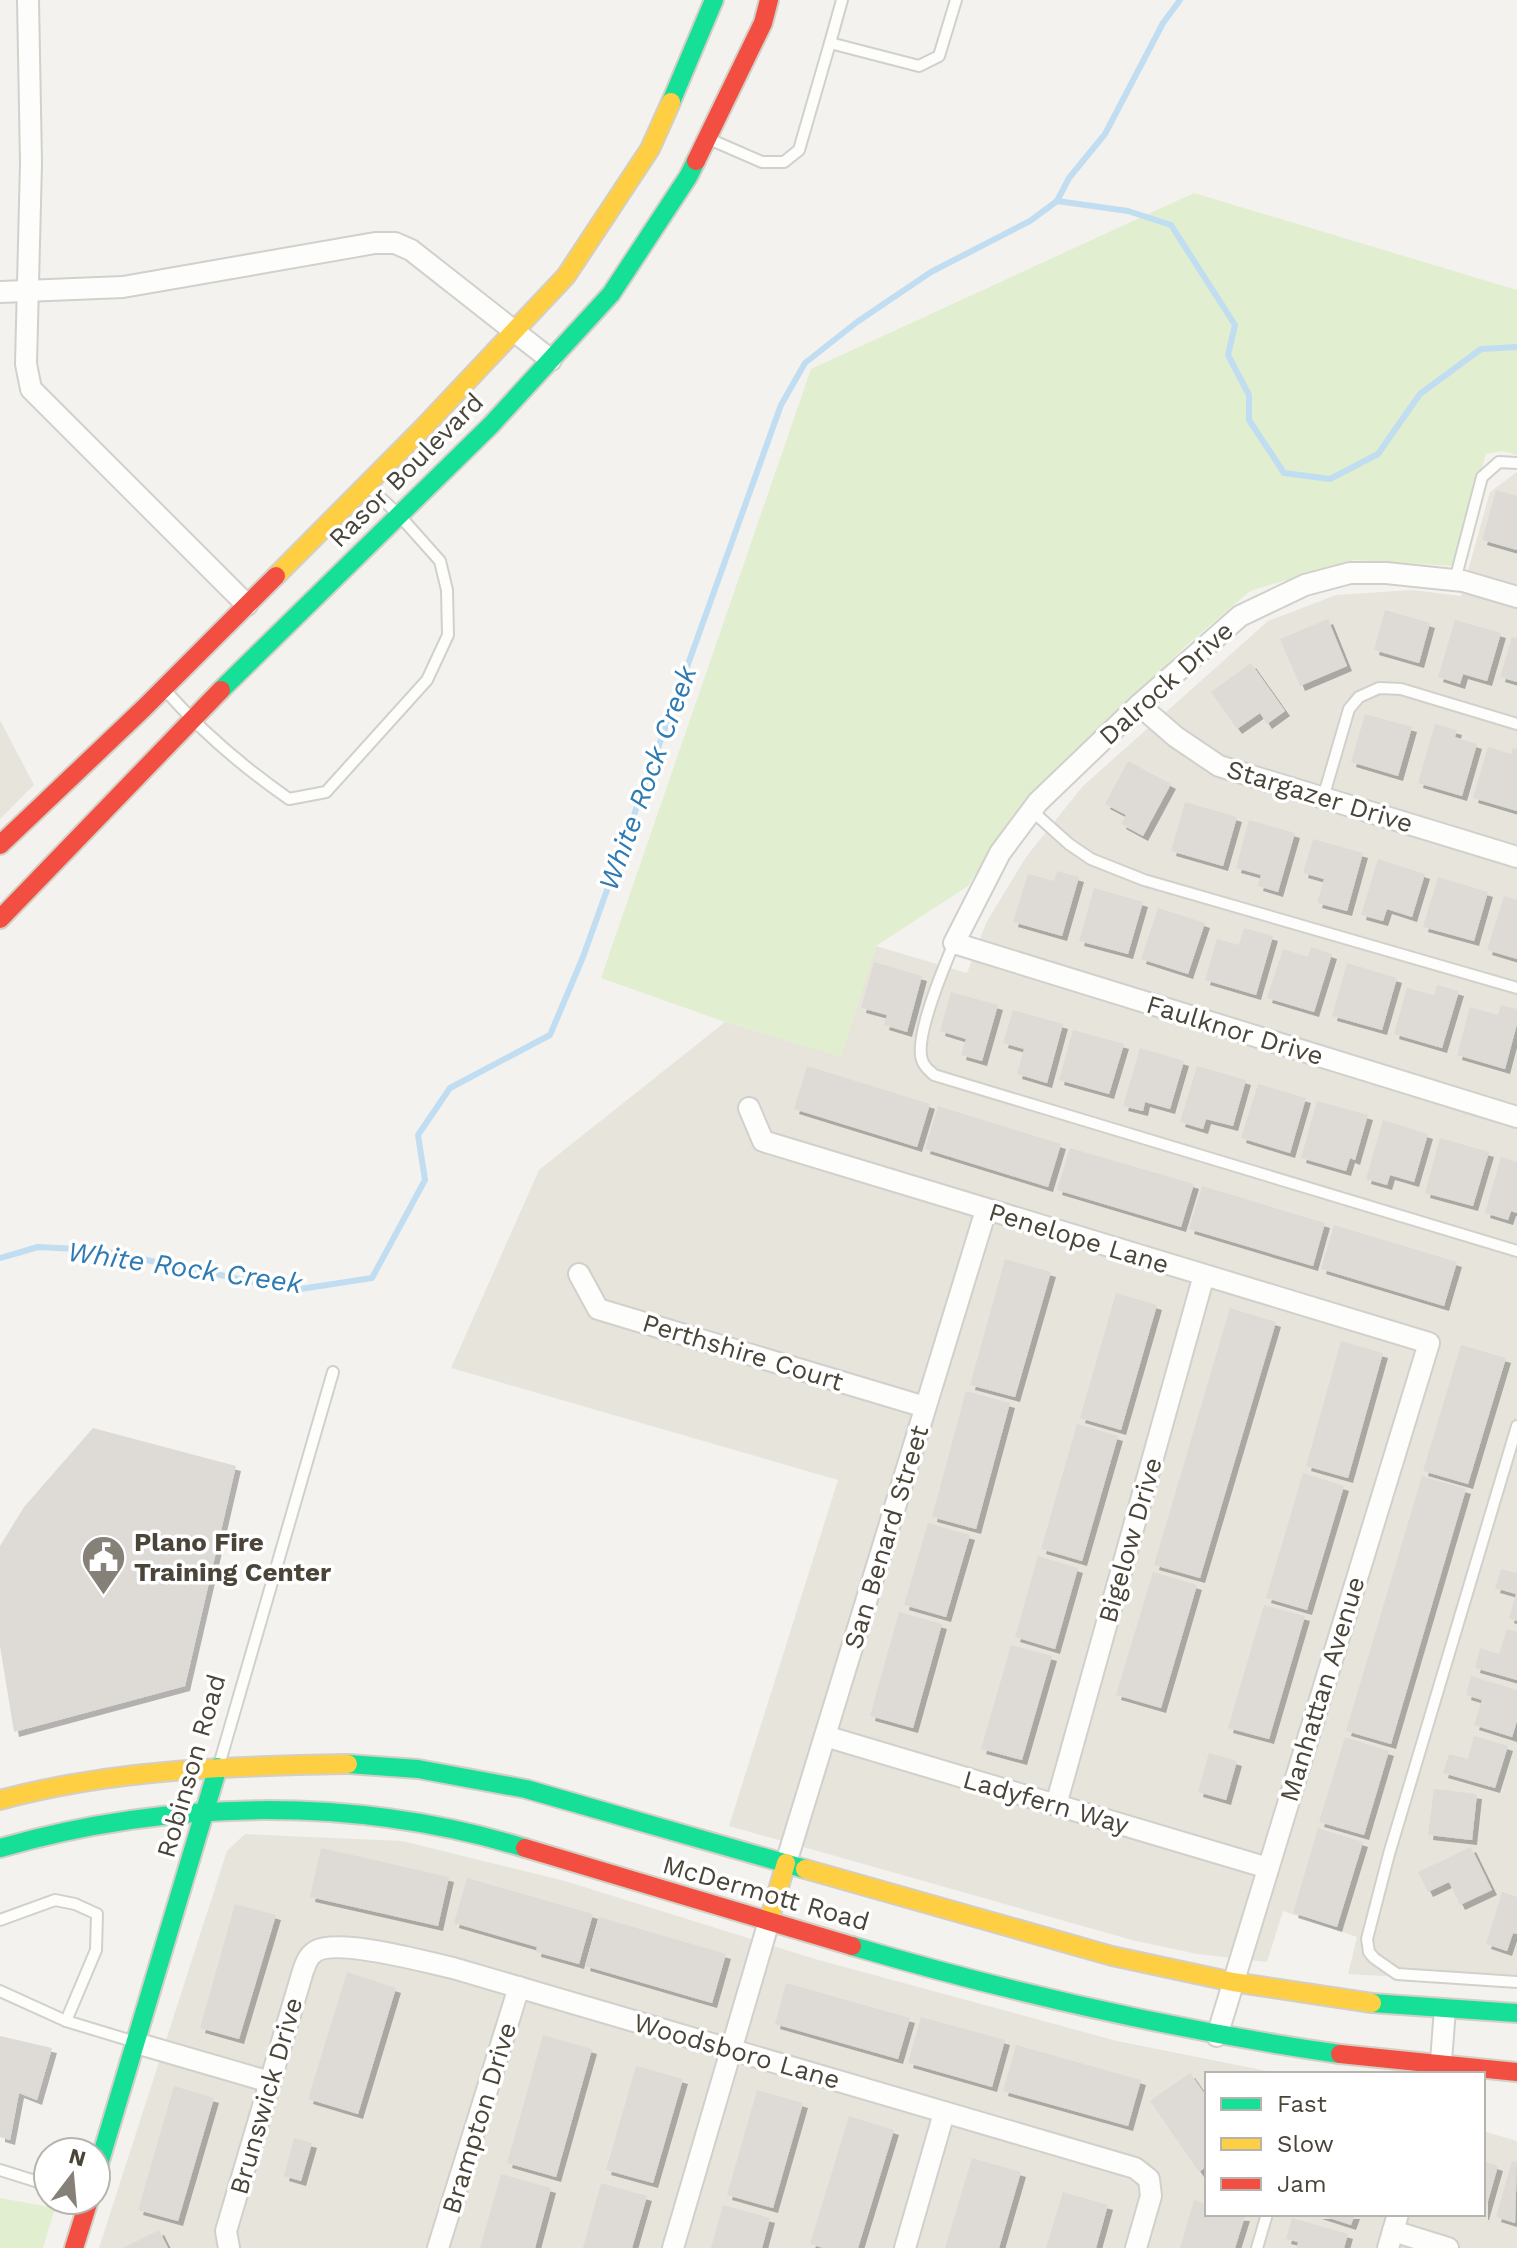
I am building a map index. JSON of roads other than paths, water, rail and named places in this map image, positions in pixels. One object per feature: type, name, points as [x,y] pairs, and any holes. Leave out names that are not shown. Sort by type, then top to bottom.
[{"type":"main road","name":"Rasor Boulevard","points":[[0,845],[164,689],[367,485],[566,276],[650,149],[714,0]]},
{"type":"main road","name":"Rasor Boulevard","points":[[0,919],[192,721],[491,425],[611,294],[688,177],[763,23],[769,0]]},
{"type":"main road","name":"McDermott Road","points":[[0,1800],[67,1783],[138,1771],[381,1765],[455,1775],[526,1789],[1112,1956],[1233,1982],[1351,2001],[1517,2013]]},
{"type":"main road","name":"Robinson Road","points":[[108,2136],[218,1767]]},
{"type":"main road","name":"McDermott Road","points":[[0,1848],[85,1827],[205,1812],[314,1810],[426,1822],[496,1839],[984,1984],[1217,2036],[1319,2053],[1441,2071],[1517,2072]]},
{"type":"main road","points":[[769,1921],[786,1863]]},
{"type":"main road","points":[[74,2248],[84,2216]]},
{"type":"street","points":[[28,0],[31,163],[26,364],[31,389],[247,605]]},
{"type":"street","points":[[0,292],[123,287],[375,243],[395,243],[411,250],[551,360]]},
{"type":"street","name":"Dalrock Drive","points":[[954,943],[1000,853],[1031,810],[1139,705],[1240,616],[1305,585],[1350,573],[1455,580],[1517,597]]},
{"type":"street","name":"Stargazer Drive","points":[[1139,705],[1176,737],[1219,766],[1517,857]]},
{"type":"street","name":"Faulknor Drive","points":[[954,943],[1517,1117]]},
{"type":"street","name":"Penelope Lane","points":[[749,1108],[763,1141],[1429,1343]]},
{"type":"street","name":"San Benard Street","points":[[786,1863],[986,1210]]},
{"type":"street","name":"Perthshire Court","points":[[579,1274],[598,1309],[925,1407]]},
{"type":"street","name":"Bigelow Drive","points":[[1056,1805],[1204,1275]]},
{"type":"street","name":"Manhattan Avenue","points":[[1217,2036],[1429,1343]]},
{"type":"street","name":"Ladyfern Way","points":[[825,1736],[1268,1868]]},
{"type":"street","points":[[673,2248],[769,1921]]},
{"type":"street","name":"Woodsboro Lane","points":[[318,1950],[337,1946],[404,1956],[1135,2168],[1149,2179],[1151,2196],[1136,2248]]},
{"type":"street","name":"Brunswick Drive","points":[[229,2248],[226,2231],[303,1971],[308,1958],[318,1950]]},
{"type":"street","name":"Brampton Drive","points":[[438,2248],[519,1987]]},
{"type":"street","points":[[1441,2071],[1445,2009]]},
{"type":"street","points":[[136,2043],[270,2082]]},
{"type":"street","points":[[905,2248],[944,2113]]},
{"type":"street","points":[[1393,2231],[1448,2248]]},
{"type":"lane","points":[[707,138],[762,162],[784,162],[799,150],[842,0]]},
{"type":"lane","points":[[830,43],[919,66],[939,56],[956,0]]},
{"type":"lane","points":[[1455,580],[1482,477],[1499,462],[1517,463]]},
{"type":"lane","points":[[164,689],[192,721],[251,773],[289,799],[326,792],[427,680],[448,635],[447,590],[440,561],[367,485]]},
{"type":"lane","points":[[1323,798],[1349,709],[1359,697],[1379,688],[1401,689],[1517,724]]},
{"type":"lane","points":[[1031,810],[1091,859],[1144,880],[1517,988]]},
{"type":"lane","points":[[954,943],[938,981],[922,1037],[922,1060],[934,1075],[1517,1251]]},
{"type":"lane","name":"Robinson Road","points":[[218,1767],[333,1372]]},
{"type":"lane","points":[[1517,1426],[1389,1854],[1367,1939],[1369,1952],[1374,1958],[1397,1974],[1517,1982]]},
{"type":"lane","points":[[0,1920],[55,1900],[75,1904],[97,1914],[96,1950],[66,2021]]},
{"type":"lane","points":[[0,1991],[66,2021],[136,2043]]},
{"type":"lane","points":[[0,2170],[32,2180]]},
{"type":"lane","points":[[1257,2248],[1266,2216]]},
{"type":"waterway","name":"White Rock Creek","points":[[0,1258],[38,1247],[97,1250],[294,1290],[372,1278],[425,1180],[418,1135],[450,1088],[550,1035],[583,957],[781,405],[805,363],[857,322],[931,272],[1030,221],[1057,201],[1069,178],[1105,134],[1163,23],[1180,0]]},
{"type":"waterway","points":[[1057,201],[1128,211],[1171,225],[1235,325],[1228,355],[1249,395],[1249,420],[1284,473],[1330,479],[1378,454],[1420,394],[1481,349],[1517,347]]},
{"type":"place","name":"Plano Fire Training Center","points":[[103,1596]]}]
